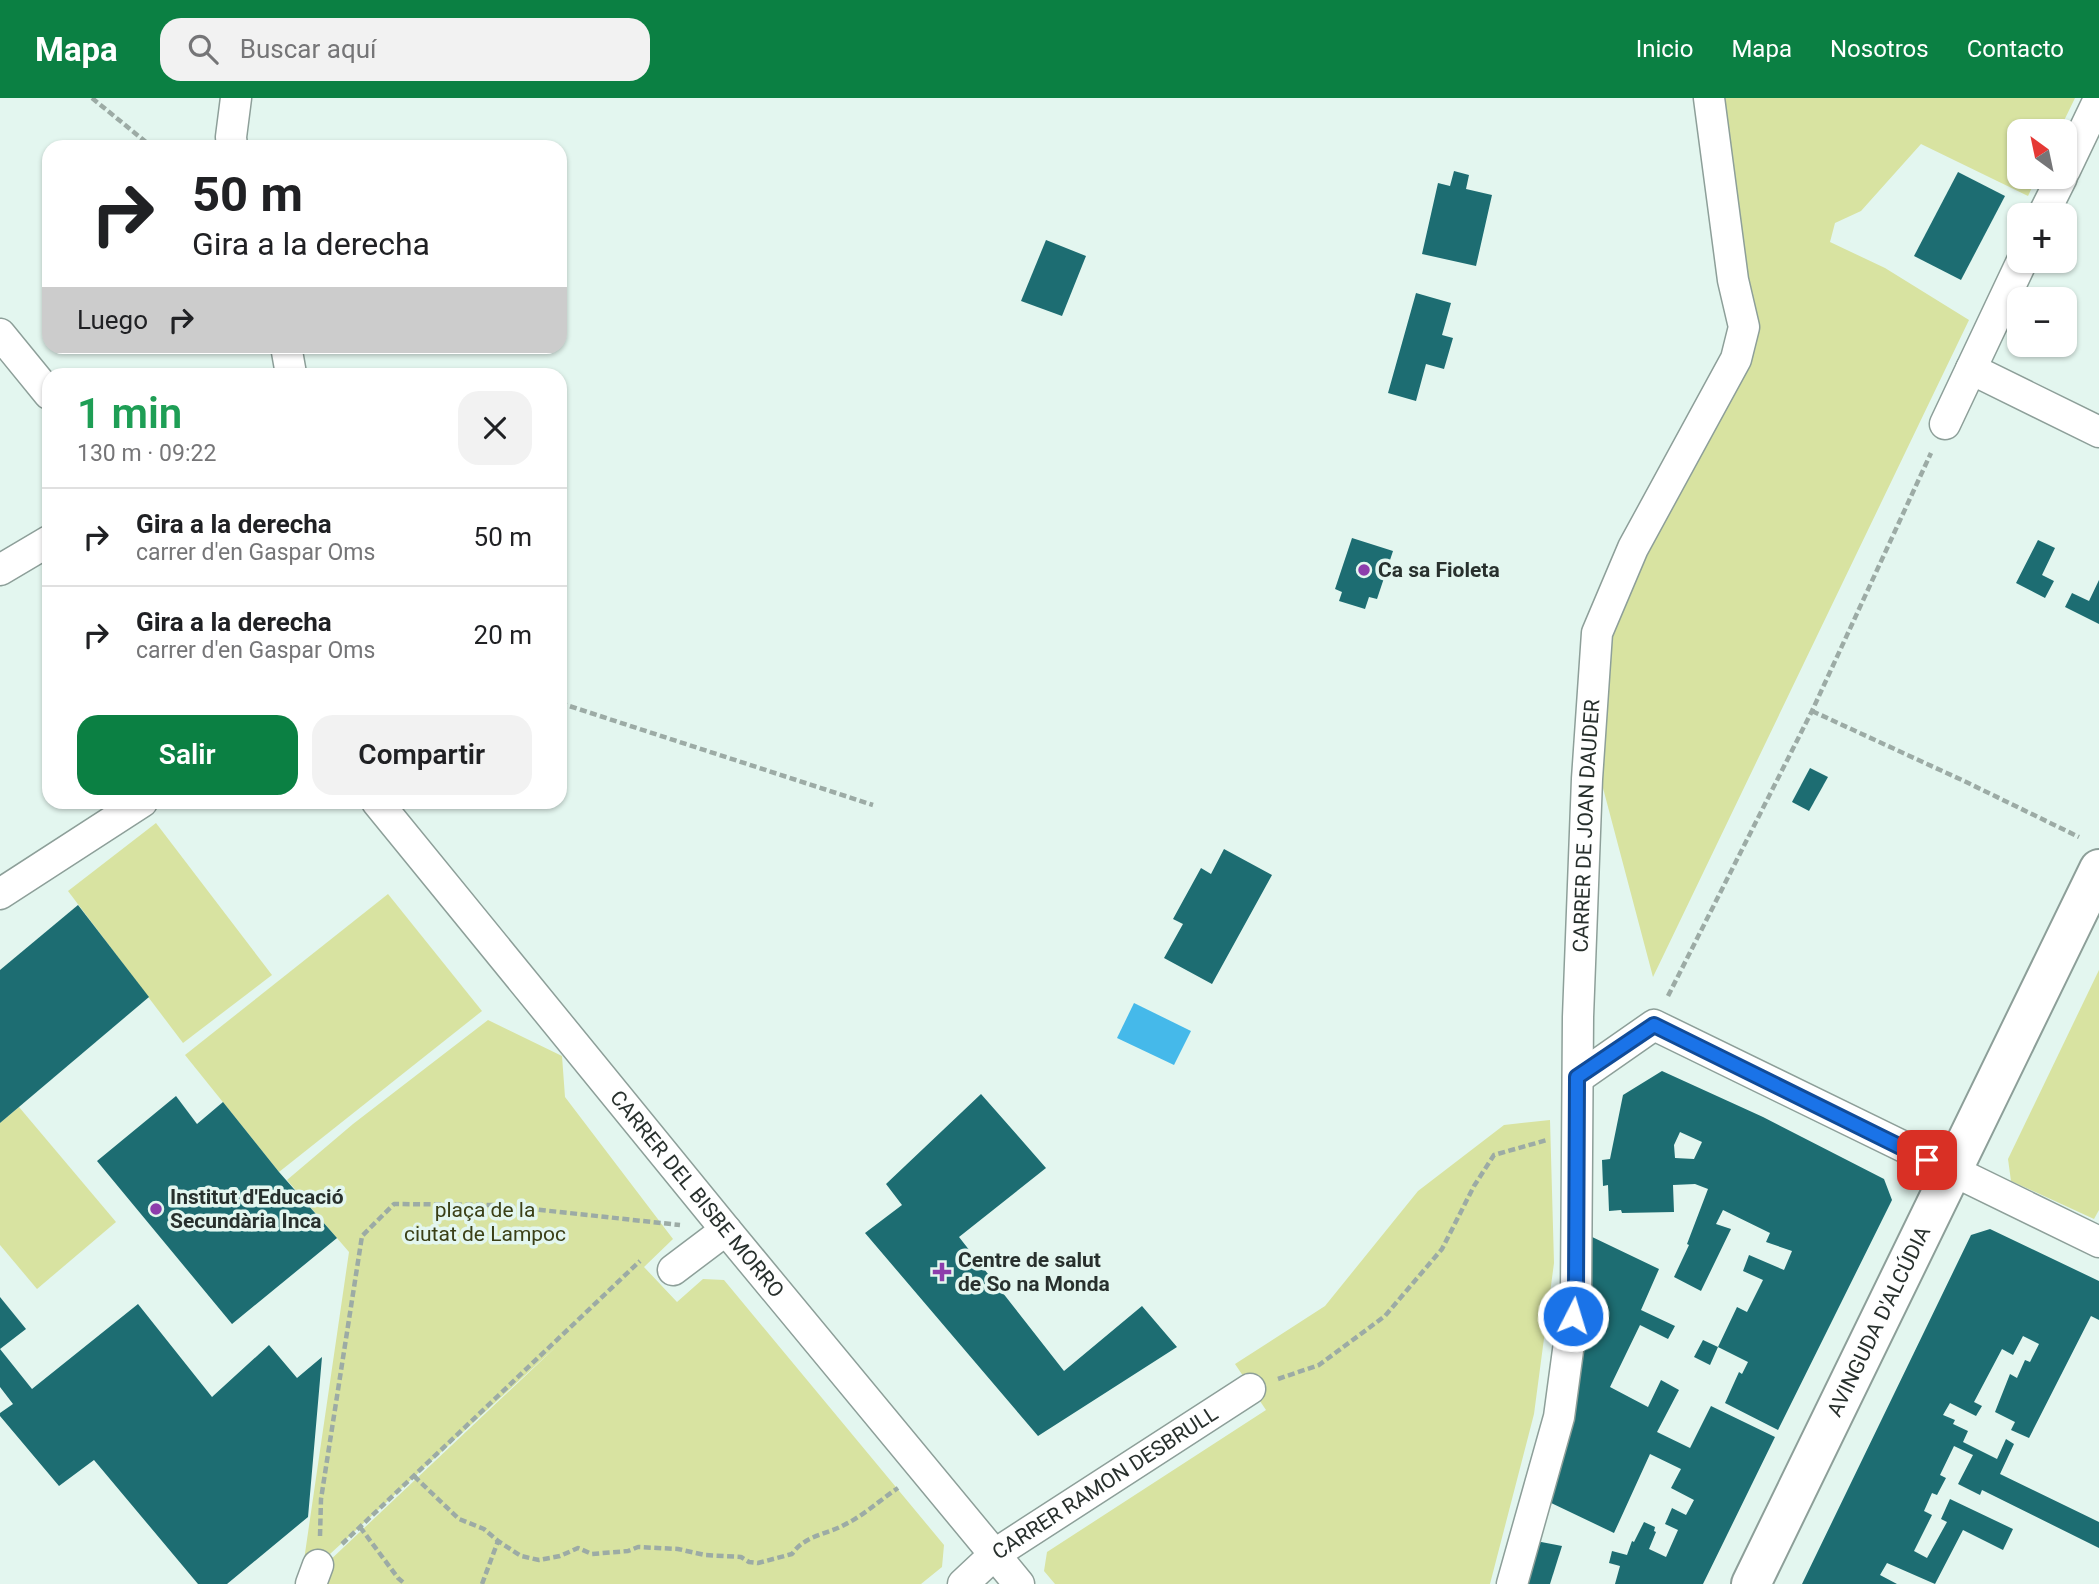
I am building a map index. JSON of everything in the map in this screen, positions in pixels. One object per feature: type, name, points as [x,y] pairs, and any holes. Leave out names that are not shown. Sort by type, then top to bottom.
[{"type":"street","points":[[231,140],[236,98]]},
{"type":"street","name":"CARRER DE JOAN DAUDER","points":[[1512,1584],[1559,1417],[1576,1291],[1577,1077],[1587,779],[1597,633],[1633,548],[1736,359],[1744,327],[1733,280],[1709,98]]},
{"type":"street","points":[[2077,145],[2099,99]]},
{"type":"street","points":[[1945,424],[2016,273]]},
{"type":"street","points":[[0,334],[42,385]]},
{"type":"street","points":[[1971,369],[2099,432]]},
{"type":"street","points":[[0,570],[42,545]]},
{"type":"street","points":[[0,894],[131,809]]},
{"type":"street","name":"CARRER DEL BISBE MORRO","points":[[383,809],[726,1230],[1020,1584]]},
{"type":"street","name":"AVINGUDA D'ALCÚDIA","points":[[1751,1584],[1951,1172],[2093,855]]},
{"type":"street","points":[[1577,1077],[1654,1025],[2099,1242]]},
{"type":"street","points":[[673,1270],[726,1230]]},
{"type":"street","name":"CARRER RAMON DESBRULL","points":[[963,1584],[995,1554],[1251,1389]]},
{"type":"path","points":[[92,98],[143,140]]},
{"type":"path","points":[[1654,1025],[1812,711],[1945,424]]},
{"type":"path","points":[[567,705],[873,805]]},
{"type":"path","points":[[1812,711],[1964,781],[2093,855]]},
{"type":"path","points":[[1251,1389],[1319,1365],[1385,1316],[1442,1250],[1474,1186],[1494,1155],[1577,1132]]},
{"type":"path","points":[[315,1575],[321,1499],[362,1236],[394,1204],[495,1205],[726,1230]]},
{"type":"path","points":[[315,1575],[360,1527],[643,1259]]},
{"type":"path","points":[[414,1476],[459,1519],[484,1529],[521,1556],[539,1560],[560,1556],[578,1548],[592,1554],[628,1551],[638,1547],[741,1557],[758,1563],[792,1554],[813,1536],[844,1526],[924,1469]]},
{"type":"path","points":[[360,1527],[405,1584]]},
{"type":"path","points":[[482,1584],[498,1541]]},
{"type":"green space","points":[[1715,98],[2075,98],[2065,119],[2007,119],[2007,186],[1921,144],[1861,211],[1835,223],[1830,242],[1885,268],[1969,320],[1653,977],[1594,754],[1605,629],[1744,359]]},
{"type":"green space","points":[[2014,189],[2031,189],[2028,196]]},
{"type":"green space","points":[[156,823],[272,975],[183,1043],[68,891]]},
{"type":"green space","points":[[388,894],[482,1011],[279,1172],[185,1055]]},
{"type":"green space","points":[[2099,970],[2099,1210],[2094,1219],[2011,1181],[2008,1159]]},
{"type":"green space","name":"plaça de la ciutat de Lampoc","points":[[488,1020],[562,1056],[565,1097],[673,1239],[644,1267],[677,1302],[703,1279],[724,1280],[944,1545],[942,1567],[921,1584],[322,1584],[326,1564],[559,1344],[318,1565],[303,1567],[349,1252],[287,1180],[353,1124]]},
{"type":"green space","points":[[19,1107],[116,1222],[37,1289],[0,1245],[0,1123]]},
{"type":"green space","points":[[1550,1120],[1554,1263],[1534,1414],[1490,1584],[1055,1584],[1044,1571],[1047,1552],[1266,1410],[1235,1364],[1325,1306],[1418,1191],[1504,1125]]},
{"type":"water","points":[[1134,1003],[1191,1031],[1174,1065],[1117,1038]]},
{"type":"building","points":[[1454,171],[1469,175],[1466,189],[1492,195],[1476,266],[1422,254],[1438,183],[1450,186]]},
{"type":"building","points":[[1958,172],[2005,196],[1961,280],[1914,256]]},
{"type":"building","points":[[1046,240],[1086,256],[1062,316],[1021,301]]},
{"type":"building","points":[[1416,293],[1451,303],[1442,335],[1453,338],[1444,369],[1426,364],[1416,401],[1388,393]]},
{"type":"building","name":"Ca sa Fioleta","points":[[1352,538],[1393,551],[1377,599],[1369,597],[1365,609],[1339,601],[1342,592],[1335,589]]},
{"type":"building","points":[[2038,540],[2055,548],[2042,575],[2054,581],[2045,598],[2016,583]]},
{"type":"building","points":[[2099,580],[2099,624],[2065,607],[2072,593],[2089,601]]},
{"type":"building","points":[[1810,768],[1828,777],[1809,811],[1792,802]]},
{"type":"building","points":[[1224,849],[1272,875],[1212,984],[1164,958],[1183,924],[1173,919],[1201,868],[1211,874]]},
{"type":"building","points":[[78,905],[149,997],[0,1123],[0,970]]},
{"type":"building","points":[[1662,1071],[1763,1117],[1884,1179],[1892,1200],[1778,1430],[1725,1403],[1739,1372],[1742,1374],[1748,1362],[1718,1347],[1737,1307],[1747,1312],[1763,1280],[1743,1271],[1749,1255],[1784,1270],[1792,1251],[1766,1242],[1770,1233],[1723,1210],[1716,1224],[1731,1229],[1701,1291],[1674,1277],[1689,1245],[1687,1244],[1708,1189],[1695,1184],[1673,1185],[1674,1212],[1609,1211],[1608,1185],[1603,1186],[1602,1160],[1610,1159],[1623,1095]],"holes":[[[1680,1132],[1702,1142],[1694,1159],[1675,1158],[1674,1145]]]},
{"type":"building","name":"Centre de salut de So na Monda","points":[[981,1094],[1046,1168],[959,1237],[1064,1371],[1142,1306],[1177,1347],[1038,1436],[865,1233],[902,1205],[886,1184]]},
{"type":"building","points":[[176,1096],[197,1124],[223,1102],[337,1238],[232,1324],[97,1161]]},
{"type":"building","points":[[1990,1229],[2099,1281],[2099,1320],[2091,1316],[2029,1438],[2011,1430],[2015,1422],[1995,1412],[2010,1374],[2017,1378],[2025,1360],[2030,1362],[2039,1344],[2023,1336],[2013,1355],[2002,1349],[1974,1402],[1982,1406],[1976,1416],[1950,1403],[1943,1415],[1955,1420],[1953,1424],[1968,1431],[1963,1442],[1997,1459],[2006,1439],[2014,1444],[2000,1474],[2099,1522],[2099,1548],[1982,1490],[1980,1495],[1958,1484],[1973,1455],[1954,1446],[1940,1475],[1946,1478],[1937,1495],[1932,1493],[1924,1511],[1932,1515],[1914,1551],[1927,1558],[1947,1522],[1941,1519],[1950,1499],[2013,1529],[2003,1550],[1963,1530],[1935,1584],[1887,1563],[1880,1575],[1897,1584],[1802,1584],[1971,1235]]},
{"type":"building","points":[[1588,1235],[1659,1269],[1641,1310],[1675,1326],[1668,1339],[1640,1325],[1610,1387],[1648,1407],[1661,1380],[1679,1390],[1657,1432],[1690,1448],[1711,1406],[1775,1437],[1703,1584],[1615,1584],[1620,1566],[1609,1563],[1612,1551],[1627,1555],[1644,1522],[1655,1527],[1656,1532],[1649,1549],[1666,1557],[1678,1530],[1665,1524],[1672,1508],[1686,1515],[1694,1500],[1671,1488],[1681,1469],[1650,1454],[1614,1533],[1547,1501]]},
{"type":"building","points":[[0,1297],[26,1329],[0,1349]]},
{"type":"building","points":[[138,1304],[212,1397],[269,1345],[297,1378],[322,1357],[308,1517],[227,1584],[198,1584],[94,1460],[59,1486],[0,1416],[0,1413],[13,1404],[0,1387],[0,1349],[32,1389]]},
{"type":"building","points":[[1703,1340],[1718,1347],[1710,1365],[1694,1357]]},
{"type":"building","points":[[1536,1541],[1562,1546],[1550,1584],[1525,1584]]},
{"type":"place","name":"Ca sa Fioleta","points":[[1364,570]]},
{"type":"place","name":"Institut d'Educació Secundària Inca","points":[[156,1209]]},
{"type":"place","name":"Centre de salut de So na Monda","points":[[942,1272]]},
{"type":"route","points":[[1573,1316],[1576,1291],[1577,1077],[1654,1025],[1927,1160]]}]
